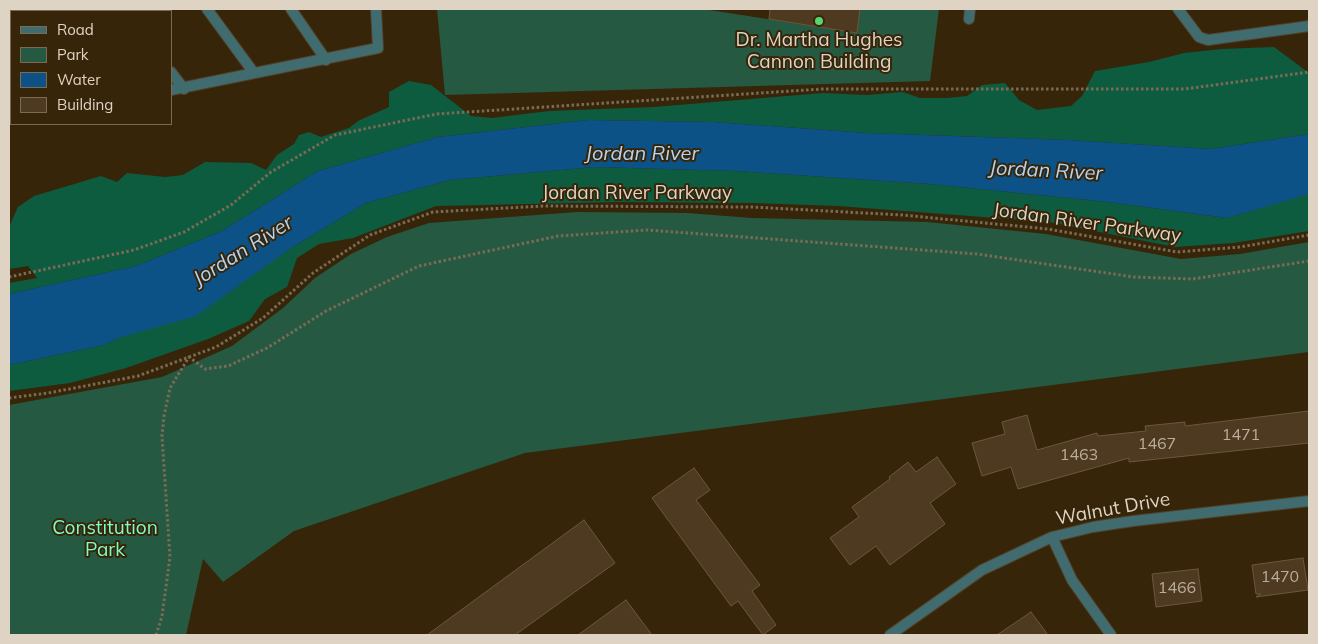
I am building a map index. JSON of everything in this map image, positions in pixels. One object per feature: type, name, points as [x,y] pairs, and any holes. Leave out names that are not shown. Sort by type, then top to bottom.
[{"type":"street","points":[[207,9],[254,74]]},
{"type":"street","points":[[291,9],[326,60]]},
{"type":"street","points":[[172,90],[378,48],[376,9]]},
{"type":"street","points":[[1178,9],[1199,37],[1208,40],[1309,26]]},
{"type":"street","points":[[172,73],[184,89]]},
{"type":"street","name":"Walnut Drive","points":[[890,635],[982,570],[1052,537],[1093,527],[1133,521],[1309,501]]},
{"type":"street","points":[[1052,537],[1082,596],[1111,635]]},
{"type":"path","points":[[9,276],[134,250],[184,232],[231,205],[271,172],[335,135],[437,114],[822,89],[1185,90],[1309,72]]},
{"type":"path","name":"Jordan River Parkway","points":[[9,398],[48,393],[138,376],[216,347],[263,318],[313,272],[370,235],[432,212],[543,206],[732,207],[902,215],[1048,229],[1177,252],[1240,247],[1309,235]]},
{"type":"path","points":[[156,635],[162,616],[170,557],[162,436],[164,416],[170,388],[189,357],[205,369],[228,366],[267,348],[326,311],[419,266],[558,236],[647,230],[838,242],[977,254],[1134,278],[1193,279],[1309,261]]},
{"type":"green space","points":[[437,9],[703,9],[857,33],[860,9],[939,9],[930,81],[445,95]]},
{"type":"green space","points":[[1274,47],[1309,73],[1309,134],[1211,149],[1068,140],[868,133],[714,122],[588,120],[438,137],[318,171],[222,231],[136,266],[9,294],[9,283],[37,278],[28,266],[9,269],[9,227],[18,207],[34,196],[101,176],[117,182],[127,173],[165,177],[183,175],[205,162],[251,163],[266,170],[277,155],[294,144],[299,135],[309,132],[321,137],[349,128],[358,121],[389,107],[389,92],[409,81],[431,85],[471,116],[492,118],[549,111],[654,107],[823,93],[867,95],[903,92],[920,98],[947,98],[967,96],[982,85],[1005,83],[1019,100],[1037,110],[1071,106],[1082,96],[1095,71],[1149,62],[1184,53]]},
{"type":"green space","points":[[594,167],[736,171],[929,184],[1108,202],[1227,218],[1309,193],[1309,231],[1233,243],[1175,247],[1049,222],[838,206],[619,202],[436,206],[353,238],[319,244],[297,258],[287,287],[265,299],[249,321],[208,339],[126,368],[70,383],[9,391],[9,365],[104,345],[288,250],[366,203],[450,180]]},
{"type":"green space","name":"Constitution Park","points":[[577,212],[687,213],[752,218],[927,222],[1046,234],[1181,259],[1240,254],[1309,242],[1309,352],[525,453],[294,531],[223,582],[203,559],[186,635],[9,635],[9,405],[162,377],[232,346],[283,308],[315,278],[351,254],[387,237],[429,223]]},
{"type":"water","name":"Jordan River","points":[[588,120],[714,122],[868,133],[1068,140],[1211,149],[1309,134],[1309,194],[1227,218],[1108,202],[929,184],[736,171],[594,167],[450,180],[366,203],[288,250],[196,316],[118,338],[104,345],[9,365],[9,294],[136,266],[222,231],[318,171],[438,137]]},
{"type":"building","name":"Dr. Martha Hughes Cannon Building","points":[[770,9],[860,9],[857,33],[769,19]]},
{"type":"building","points":[[1309,411],[1309,443],[1129,462],[1129,458],[1018,489],[1011,467],[982,476],[972,443],[1005,434],[1002,422],[1027,415],[1037,450],[1097,433],[1098,436],[1146,431],[1145,426],[1185,422],[1185,426]]},
{"type":"building","points":[[937,457],[956,484],[930,503],[945,524],[890,565],[876,546],[850,565],[830,538],[859,517],[852,507],[890,479],[889,477],[908,462],[916,472]]},
{"type":"building","points":[[694,468],[710,490],[696,500],[760,585],[752,591],[776,625],[763,635],[738,601],[731,606],[652,498]]},
{"type":"building","points":[[584,520],[615,563],[515,635],[427,635]]},
{"type":"building","points":[[1303,558],[1308,590],[1256,597],[1261,594],[1256,594],[1252,565]]},
{"type":"building","points":[[1198,569],[1202,601],[1156,607],[1152,574]]},
{"type":"building","points":[[626,600],[652,635],[578,635]]},
{"type":"building","points":[[1031,612],[1048,635],[997,635]]},
{"type":"place","name":"Dr. Martha Hughes Cannon Building","points":[[819,21]]}]
